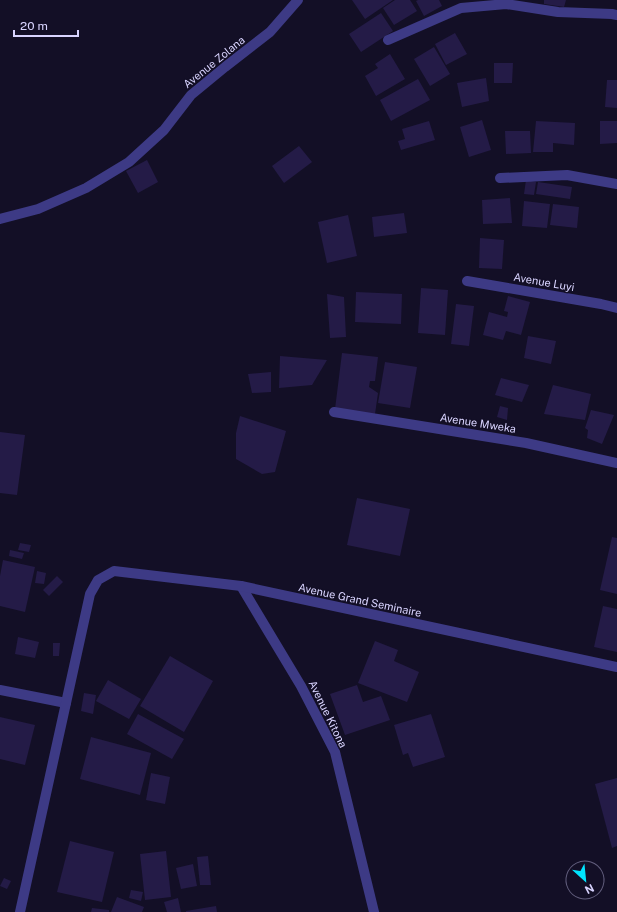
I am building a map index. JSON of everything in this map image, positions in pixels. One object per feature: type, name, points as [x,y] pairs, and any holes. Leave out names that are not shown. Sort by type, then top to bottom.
[{"type":"street","name":"Avenue Zolana","points":[[0,219],[38,209],[86,188],[129,162],[164,130],[191,95],[270,32],[298,0]]},
{"type":"street","points":[[388,40],[461,8],[506,4],[558,12],[617,14]]},
{"type":"street","points":[[500,178],[567,175],[617,184]]},
{"type":"street","name":"Avenue Luyi","points":[[467,281],[617,308]]},
{"type":"street","name":"Avenue Mweka","points":[[334,412],[526,443],[617,463]]},
{"type":"street","name":"Avenue Grand Seminaire","points":[[66,703],[90,594],[98,580],[114,571],[241,586],[617,667]]},
{"type":"street","name":"Avenue Kitona","points":[[241,586],[302,686],[334,752],[374,912]]},
{"type":"street","points":[[0,690],[66,703],[20,912]]},
{"type":"building","points":[[352,0],[393,0],[365,19]]},
{"type":"building","points":[[395,0],[410,0],[417,11],[394,25],[383,8]]},
{"type":"building","points":[[439,0],[442,6],[424,16],[416,1]]},
{"type":"building","points":[[544,0],[566,0],[564,7],[544,4]]},
{"type":"building","points":[[381,13],[393,31],[361,52],[349,34]]},
{"type":"building","points":[[455,33],[467,54],[446,65],[435,44]]},
{"type":"building","points":[[434,47],[450,74],[430,86],[414,59]]},
{"type":"building","points":[[390,54],[405,79],[376,96],[365,76],[378,68],[375,64]]},
{"type":"building","points":[[494,63],[513,63],[512,83],[494,83]]},
{"type":"building","points":[[486,78],[489,101],[462,107],[457,83]]},
{"type":"building","points":[[418,79],[430,100],[391,121],[380,100]]},
{"type":"building","points":[[607,80],[617,80],[617,108],[605,107]]},
{"type":"building","points":[[482,120],[491,150],[469,157],[460,127]]},
{"type":"building","points":[[429,121],[435,140],[401,150],[398,141],[405,139],[402,129]]},
{"type":"building","points":[[536,121],[575,123],[574,145],[553,143],[553,152],[533,152]]},
{"type":"building","points":[[600,121],[617,121],[617,143],[600,144]]},
{"type":"building","points":[[505,131],[530,131],[531,153],[506,154]]},
{"type":"building","points":[[299,146],[312,162],[284,183],[272,166]]},
{"type":"building","points":[[147,160],[158,182],[138,193],[126,171]]},
{"type":"building","points":[[526,180],[536,182],[534,195],[524,194]]},
{"type":"building","points":[[538,182],[572,187],[570,199],[536,194]]},
{"type":"building","points":[[510,198],[512,223],[483,224],[482,200]]},
{"type":"building","points":[[524,201],[550,204],[547,228],[522,226]]},
{"type":"building","points":[[553,204],[579,207],[577,228],[550,225]]},
{"type":"building","points":[[404,213],[407,233],[374,237],[372,217]]},
{"type":"building","points":[[348,215],[357,256],[327,263],[318,222]]},
{"type":"building","points":[[480,238],[504,240],[502,269],[479,268]]},
{"type":"building","points":[[421,288],[448,290],[445,335],[418,333]]},
{"type":"building","points":[[356,292],[402,294],[401,324],[355,322]]},
{"type":"building","points":[[327,294],[344,297],[346,337],[330,338]]},
{"type":"building","points":[[508,296],[530,302],[521,335],[506,331],[503,340],[483,335],[489,312],[507,317],[508,312],[504,311]]},
{"type":"building","points":[[456,304],[474,306],[469,346],[451,344]]},
{"type":"building","points":[[528,336],[556,341],[551,364],[524,358]]},
{"type":"building","points":[[342,353],[378,357],[375,381],[370,381],[369,387],[378,393],[375,414],[335,409]]},
{"type":"building","points":[[280,356],[327,360],[312,385],[279,388]]},
{"type":"building","points":[[385,362],[417,367],[410,408],[378,403]]},
{"type":"building","points":[[271,372],[271,392],[252,393],[248,374]]},
{"type":"building","points":[[501,378],[529,385],[522,402],[495,395]]},
{"type":"building","points":[[553,385],[591,394],[585,420],[544,414]]},
{"type":"building","points":[[500,406],[508,408],[507,420],[497,417]]},
{"type":"building","points":[[591,410],[614,415],[602,444],[587,438],[588,430],[585,428]]},
{"type":"building","points":[[240,416],[286,431],[275,472],[262,474],[236,459],[236,433]]},
{"type":"building","points":[[0,432],[25,435],[17,495],[0,493]]},
{"type":"building","points":[[357,498],[410,509],[400,556],[347,545]]},
{"type":"building","points":[[612,537],[617,538],[617,594],[600,590]]},
{"type":"building","points":[[20,543],[31,545],[29,552],[18,550]]},
{"type":"building","points":[[10,550],[24,553],[22,559],[9,556]]},
{"type":"building","points":[[3,560],[35,567],[25,612],[0,606],[0,576]]},
{"type":"building","points":[[37,571],[46,573],[44,584],[35,583]]},
{"type":"building","points":[[57,576],[63,582],[49,596],[43,590]]},
{"type":"building","points":[[603,606],[617,609],[617,652],[594,647]]},
{"type":"building","points":[[18,637],[39,642],[35,658],[15,654]]},
{"type":"building","points":[[375,641],[398,650],[394,661],[419,672],[407,702],[358,683]]},
{"type":"building","points":[[53,643],[60,643],[59,656],[53,656]]},
{"type":"building","points":[[170,656],[213,681],[184,732],[140,706]]},
{"type":"building","points":[[108,680],[141,699],[129,719],[96,701]]},
{"type":"building","points":[[357,685],[363,702],[381,696],[390,720],[345,735],[330,694]]},
{"type":"building","points":[[84,693],[96,695],[93,714],[81,711]]},
{"type":"building","points":[[138,714],[184,739],[172,759],[127,734]]},
{"type":"building","points":[[431,714],[445,757],[413,767],[408,753],[403,755],[394,725]]},
{"type":"building","points":[[0,717],[35,725],[25,765],[0,759]]},
{"type":"building","points":[[91,737],[151,753],[140,795],[80,779]]},
{"type":"building","points":[[151,773],[170,777],[165,804],[146,800]]},
{"type":"building","points":[[617,778],[617,846],[612,848],[595,784]]},
{"type":"building","points":[[70,841],[114,852],[102,902],[57,892]]},
{"type":"building","points":[[166,851],[171,897],[145,900],[140,854]]},
{"type":"building","points":[[208,856],[211,885],[200,885],[197,857]]},
{"type":"building","points":[[193,864],[197,886],[181,889],[176,868]]},
{"type":"building","points":[[4,878],[11,881],[7,889],[0,886]]},
{"type":"building","points":[[131,890],[143,892],[141,901],[129,898]]},
{"type":"building","points":[[117,897],[144,907],[142,912],[111,912]]},
{"type":"building","points":[[178,898],[181,912],[167,912],[164,902]]},
{"type":"building","points":[[216,906],[217,912],[186,912],[186,911]]},
{"type":"building","points":[[92,908],[109,910],[109,912],[91,912]]}]
